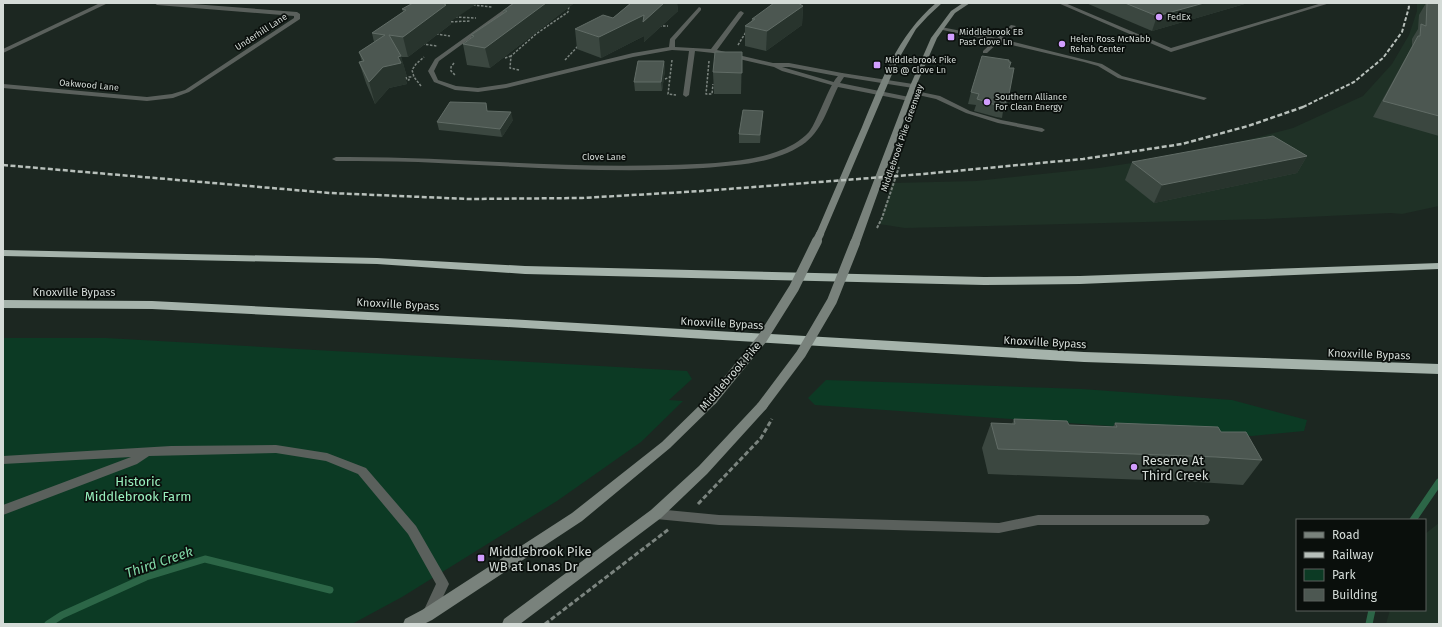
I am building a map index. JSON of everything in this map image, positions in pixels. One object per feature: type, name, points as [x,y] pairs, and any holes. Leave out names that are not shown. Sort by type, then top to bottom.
[{"type":"highway","points":[[3,253],[377,261],[525,270],[984,281],[1080,280],[1439,266]]},
{"type":"highway","name":"Knoxville Bypass","points":[[3,304],[152,305],[1084,357],[1439,369]]},
{"type":"main road","name":"Middlebrook Pike","points":[[410,624],[430,620],[577,517],[666,445],[712,400],[762,340],[794,288],[820,234],[885,81],[909,34],[938,3]]},
{"type":"main road","points":[[509,624],[656,514],[703,470],[762,406],[802,354],[832,301],[911,92],[934,38],[953,12],[967,3]]},
{"type":"street","points":[[3,51],[105,3]]},
{"type":"street","name":"Underhill Lane","points":[[157,3],[296,14],[297,19],[187,91],[173,96]]},
{"type":"street","points":[[842,75],[885,81],[911,92]]},
{"type":"street","name":"Clove Lane","points":[[336,159],[427,160],[589,168],[689,166],[744,161],[772,156],[793,148],[808,137],[818,122],[835,84],[842,75]]},
{"type":"street","points":[[835,84],[880,94],[911,92]]},
{"type":"street","name":"Oakwood Lane","points":[[3,86],[147,99],[173,96]]},
{"type":"lane","points":[[516,3],[437,60],[431,71],[436,81],[455,88],[478,90],[506,86],[633,55],[672,48],[713,51],[773,65],[784,70],[835,84]]},
{"type":"lane","points":[[1061,3],[1171,50],[1327,3]]},
{"type":"lane","points":[[672,48],[672,40],[699,9]]},
{"type":"lane","points":[[713,51],[741,13]]},
{"type":"lane","points":[[985,52],[1013,26]]},
{"type":"lane","points":[[941,29],[998,40],[1095,64],[1120,77],[1204,98]]},
{"type":"lane","points":[[686,95],[692,50]]},
{"type":"lane","points":[[773,65],[789,65],[842,75]]},
{"type":"lane","points":[[911,92],[938,97],[968,112],[1000,122],[1042,130]]},
{"type":"lane","points":[[3,460],[146,452],[276,449],[327,457],[362,471],[412,530],[443,584],[430,620]]},
{"type":"lane","points":[[3,510],[133,461],[146,452]]},
{"type":"lane","points":[[656,514],[719,520],[999,528],[1038,520],[1204,520]]},
{"type":"path","points":[[505,58],[511,56],[536,34],[543,31],[568,12],[570,5]]},
{"type":"path","points":[[472,6],[494,8]]},
{"type":"path","points":[[475,21],[443,22],[455,17],[478,19]]},
{"type":"path","points":[[656,29],[660,25],[668,26],[665,30]]},
{"type":"path","points":[[542,27],[541,28],[543,31]]},
{"type":"path","points":[[738,45],[747,31]]},
{"type":"path","points":[[433,34],[453,37]]},
{"type":"path","points":[[419,44],[440,46]]},
{"type":"path","points":[[563,61],[576,46],[584,44]]},
{"type":"path","points":[[511,56],[510,68],[525,70]]},
{"type":"path","points":[[709,58],[706,94],[712,94],[713,84]]},
{"type":"path","points":[[672,59],[668,94],[678,95]]},
{"type":"path","points":[[458,60],[451,67],[451,71],[459,77]]},
{"type":"path","points":[[406,77],[407,80],[409,80],[409,77],[413,77]]},
{"type":"path","points":[[665,79],[670,77]]},
{"type":"path","name":"Middlebrook Pike Greenway","points":[[876,231],[882,218],[900,163]]},
{"type":"shaded area","points":[[1417,3],[1439,3],[1439,206],[1402,214],[1391,213],[1265,219],[905,228],[879,224],[893,183],[976,181],[1099,168],[1197,153],[1293,128],[1363,96],[1392,64],[1409,35],[1417,11]]},
{"type":"shaded area","points":[[1439,523],[1439,624],[1386,624],[1390,611],[1426,611],[1426,533]]},
{"type":"green space","name":"Historic Middlebrook Farm","points":[[3,338],[106,338],[687,371],[692,379],[669,400],[683,401],[641,442],[557,501],[402,597],[352,624],[3,624]]},
{"type":"green space","points":[[826,380],[1082,389],[1232,400],[1307,420],[1304,431],[1252,436],[815,405],[808,398]]},
{"type":"building","points":[[413,3],[445,3],[444,4],[446,5],[403,37],[389,35],[401,56],[398,57],[401,63],[383,67],[369,82],[359,62],[364,61],[359,52],[385,35],[372,33],[406,10],[402,9]]},
{"type":"building","points":[[514,3],[546,3],[485,48],[463,44],[474,36],[471,35],[507,11],[503,11]]},
{"type":"building","points":[[631,3],[664,3],[643,22],[644,15],[599,37],[575,29],[603,15],[613,18]]},
{"type":"building","points":[[774,3],[798,3],[803,6],[767,31],[745,26],[755,19],[752,19]]},
{"type":"building","points":[[1125,3],[1204,3],[1157,16]]},
{"type":"building","points":[[1427,3],[1439,3],[1439,116],[1383,101],[1418,36],[1420,36],[1421,24],[1426,26]]},
{"type":"building","points":[[715,52],[742,52],[742,73],[713,72]]},
{"type":"building","points":[[982,56],[1009,60],[1009,62],[1011,62],[1009,68],[1014,68],[1008,100],[1006,100],[1005,106],[999,106],[977,99],[979,94],[971,92]]},
{"type":"building","points":[[638,61],[664,61],[661,82],[634,82]]},
{"type":"building","points":[[450,102],[486,103],[487,111],[511,112],[500,129],[437,122]]},
{"type":"building","points":[[743,110],[763,111],[760,135],[739,134]]},
{"type":"building","points":[[1273,136],[1307,156],[1162,185],[1132,162]]},
{"type":"building","points":[[1014,419],[1067,421],[1069,425],[1117,427],[1115,423],[1218,427],[1221,432],[1246,432],[1262,460],[998,449],[991,423],[1015,424]]},
{"type":"waterway","name":"Third Creek","points":[[1414,519],[1439,482]]},
{"type":"waterway","name":"Third Creek","points":[[48,624],[62,615],[146,577],[205,559],[330,590]]},
{"type":"waterway","name":"Third Creek","points":[[1369,624],[1372,611]]},
{"type":"railway","points":[[1303,107],[1354,82],[1383,58],[1402,32],[1409,7],[1408,3]]},
{"type":"railway","points":[[3,165],[330,193],[469,199],[582,198],[702,191],[923,174],[1083,159],[1182,144],[1248,126],[1306,106]]},
{"type":"place","name":"FedEx","points":[[1159,17]]},
{"type":"place","name":"Middlebrook EB Past Clove Ln","points":[[951,37]]},
{"type":"place","name":"Helen Ross McNabb Rehab Center","points":[[1062,44]]},
{"type":"place","name":"Middlebrook Pike WB @ Clove Ln","points":[[877,65]]},
{"type":"place","name":"Southern Alliance For Clean Energy","points":[[987,102]]},
{"type":"place","name":"Reserve At Third Creek","points":[[1134,467]]},
{"type":"place","name":"Middlebrook Pike WB at Lonas Dr","points":[[481,558]]}]
